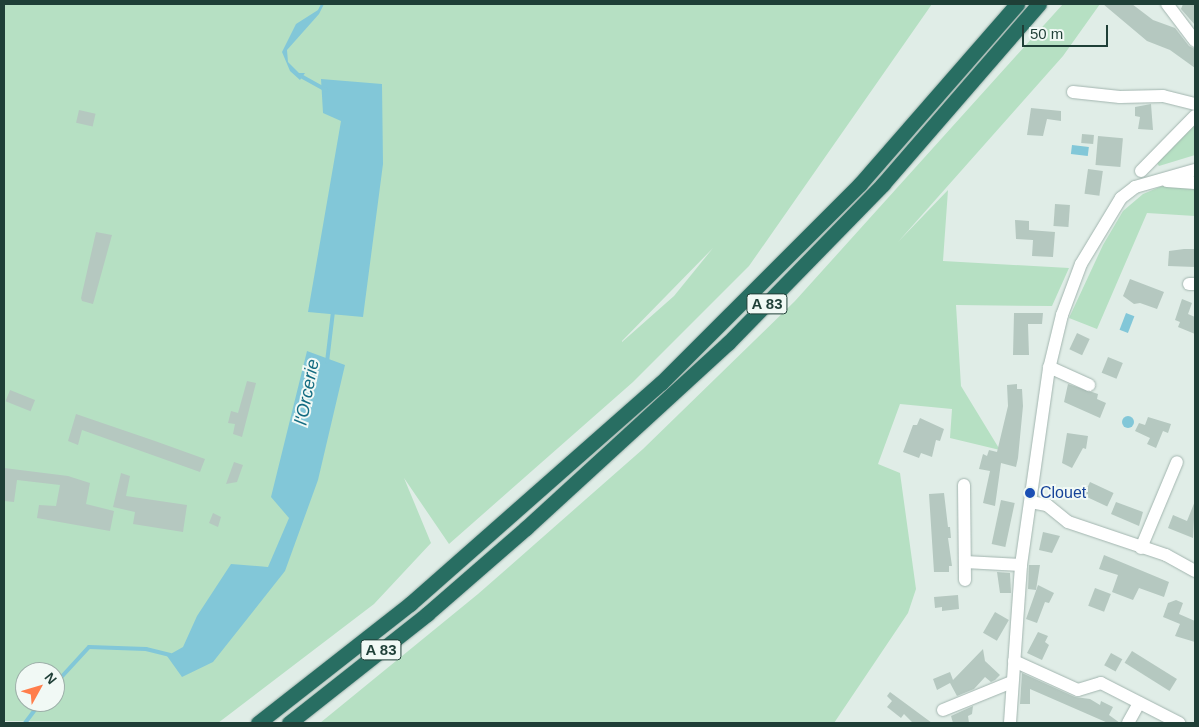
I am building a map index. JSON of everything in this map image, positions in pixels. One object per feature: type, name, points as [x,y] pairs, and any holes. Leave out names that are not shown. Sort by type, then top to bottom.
[{"type":"highway","name":"A 83","points":[[258,723],[410,604],[661,383],[860,184],[1016,4]]},
{"type":"highway","name":"A 83","points":[[289,723],[427,614],[526,528],[720,350],[883,184],[1039,4]]},
{"type":"street","points":[[1167,4],[1195,41]]},
{"type":"street","points":[[1073,92],[1120,97],[1163,96],[1195,104]]},
{"type":"street","points":[[1141,171],[1195,116]]},
{"type":"street","points":[[1010,723],[1021,566],[1049,367],[1062,315],[1078,271],[1100,228],[1121,198],[1135,187],[1195,170]]},
{"type":"street","points":[[1160,180],[1195,183]]},
{"type":"street","points":[[1049,367],[1089,385]]},
{"type":"street","points":[[1140,548],[1176,462]]},
{"type":"street","points":[[964,486],[965,580]]},
{"type":"street","points":[[1031,502],[1047,505],[1068,522],[1140,548],[1166,555],[1195,571]]},
{"type":"street","points":[[965,562],[1021,566]]},
{"type":"street","points":[[1014,661],[1078,690],[1101,683],[1179,723]]},
{"type":"street","points":[[943,710],[1012,682]]},
{"type":"street","points":[[1128,723],[1140,703]]},
{"type":"green space","points":[[4,4],[932,4],[749,266],[633,382],[449,544],[404,478],[431,543],[374,604],[218,723],[4,721]],"holes":[[[713,248],[674,296],[622,342]]]},
{"type":"green space","points":[[1063,4],[1100,4],[1063,56],[898,242],[948,190],[943,261],[1069,268],[1052,306],[956,305],[961,386],[1000,450],[950,438],[952,409],[900,404],[878,464],[900,473],[916,589],[908,613],[834,723],[320,723],[478,594],[643,449],[795,301]]},
{"type":"green space","points":[[1195,124],[1195,155],[1159,166],[1157,163]]},
{"type":"green space","points":[[1162,186],[1195,186],[1195,216],[1147,213],[1097,329],[1069,318],[1103,245],[1123,211],[1143,194]]},
{"type":"water","points":[[321,4],[324,4],[319,14],[287,50],[288,62],[299,73],[305,73],[300,80],[290,71],[282,52],[296,24],[318,10]]},
{"type":"water","points":[[321,79],[382,84],[383,164],[363,317],[308,312],[341,121],[323,113]]},
{"type":"water","points":[[1072,145],[1089,147],[1088,156],[1071,154]]},
{"type":"water","points":[[1126,313],[1134,316],[1128,333],[1120,330]]},
{"type":"water","points":[[307,351],[345,365],[318,480],[285,571],[213,662],[182,677],[167,656],[183,647],[197,616],[231,564],[268,567],[289,518],[271,497]]},
{"type":"water","points":[[1128,416],[1134,422],[1128,428],[1122,422]]},
{"type":"building","points":[[1103,4],[1132,4],[1153,20],[1175,28],[1189,46],[1195,49],[1195,68],[1170,50],[1147,41]]},
{"type":"building","points":[[1183,4],[1195,4],[1195,25],[1181,9]]},
{"type":"building","points":[[1151,104],[1153,130],[1138,129],[1140,117],[1135,116],[1135,107]]},
{"type":"building","points":[[1031,108],[1061,111],[1061,121],[1047,119],[1043,136],[1027,135]]},
{"type":"building","points":[[79,110],[96,114],[93,126],[76,123]]},
{"type":"building","points":[[1082,134],[1094,135],[1093,144],[1081,143]]},
{"type":"building","points":[[1098,136],[1123,138],[1120,167],[1095,165]]},
{"type":"building","points":[[1088,169],[1103,171],[1099,196],[1085,194]]},
{"type":"building","points":[[1055,204],[1070,205],[1068,227],[1053,226]]},
{"type":"building","points":[[1015,220],[1029,221],[1029,230],[1055,232],[1053,257],[1032,256],[1033,240],[1016,239]]},
{"type":"building","points":[[96,232],[112,235],[93,304],[82,301],[81,298]]},
{"type":"building","points":[[1195,249],[1195,267],[1168,266],[1169,251]]},
{"type":"building","points":[[1130,279],[1164,292],[1157,309],[1140,303],[1134,304],[1123,296]]},
{"type":"building","points":[[1182,299],[1192,303],[1188,314],[1195,317],[1195,334],[1178,327],[1180,322],[1175,320]]},
{"type":"building","points":[[1014,313],[1043,313],[1042,324],[1028,324],[1029,355],[1013,355]]},
{"type":"building","points":[[1077,333],[1090,339],[1082,355],[1069,349]]},
{"type":"building","points":[[1108,357],[1123,363],[1116,379],[1102,373]]},
{"type":"building","points":[[247,381],[256,383],[242,437],[233,434],[235,424],[228,423],[231,411],[238,413]]},
{"type":"building","points":[[1017,384],[1017,389],[1022,389],[1023,406],[1018,458],[1016,467],[1001,463],[995,506],[983,503],[990,471],[979,469],[983,454],[987,456],[989,450],[997,452],[1008,406],[1007,385]]},
{"type":"building","points":[[1068,384],[1098,394],[1097,399],[1106,403],[1100,418],[1064,402]]},
{"type":"building","points":[[10,390],[35,400],[31,411],[6,401]]},
{"type":"building","points":[[76,414],[205,459],[200,472],[82,430],[78,445],[68,441]]},
{"type":"building","points":[[1148,417],[1171,424],[1168,433],[1163,431],[1156,448],[1147,444],[1150,438],[1135,431],[1139,423],[1145,425]]},
{"type":"building","points":[[920,418],[944,429],[940,441],[936,440],[932,457],[921,453],[919,458],[903,452],[913,425],[917,425]]},
{"type":"building","points":[[1067,433],[1088,436],[1086,449],[1083,448],[1072,468],[1062,463]]},
{"type":"building","points":[[234,462],[243,465],[237,482],[226,484]]},
{"type":"building","points":[[4,468],[68,476],[90,483],[86,504],[114,511],[110,531],[37,518],[39,505],[56,506],[60,485],[17,480],[14,502],[4,501]]},
{"type":"building","points":[[121,473],[130,476],[126,496],[187,505],[183,532],[133,524],[135,512],[113,507]]},
{"type":"building","points":[[1090,482],[1114,493],[1107,507],[1084,496]]},
{"type":"building","points":[[944,493],[948,527],[950,527],[951,538],[948,538],[952,566],[949,566],[949,572],[934,572],[929,494]]},
{"type":"building","points":[[1001,500],[1015,503],[1005,547],[992,544]]},
{"type":"building","points":[[1195,501],[1193,538],[1168,528],[1173,515],[1187,521]]},
{"type":"building","points":[[1116,502],[1143,512],[1139,526],[1111,514]]},
{"type":"building","points":[[213,513],[221,517],[218,527],[209,523]]},
{"type":"building","points":[[1043,532],[1060,536],[1052,553],[1039,550]]},
{"type":"building","points":[[1104,555],[1169,582],[1164,597],[1139,588],[1133,600],[1112,592],[1118,575],[1099,569]]},
{"type":"building","points":[[1029,565],[1040,565],[1036,590],[1028,589]]},
{"type":"building","points":[[997,572],[1010,573],[1011,593],[1000,593]]},
{"type":"building","points":[[1038,585],[1054,593],[1049,603],[1045,602],[1037,623],[1026,619]]},
{"type":"building","points":[[1095,588],[1111,594],[1104,612],[1088,606]]},
{"type":"building","points":[[958,595],[959,609],[942,611],[942,607],[935,608],[934,597]]},
{"type":"building","points":[[1176,600],[1183,603],[1179,614],[1195,621],[1195,642],[1175,636],[1180,624],[1163,617],[1168,603]]},
{"type":"building","points":[[995,612],[1009,620],[997,641],[983,633]]},
{"type":"building","points":[[1038,632],[1048,636],[1045,642],[1049,645],[1042,660],[1027,653]]},
{"type":"building","points":[[983,649],[985,661],[1000,675],[995,680],[991,682],[985,677],[974,689],[957,696],[950,683],[937,690],[933,679],[950,672],[953,680]]},
{"type":"building","points":[[1132,651],[1177,679],[1170,691],[1125,663]]},
{"type":"building","points":[[1111,653],[1122,659],[1116,672],[1104,665]]},
{"type":"building","points":[[1022,673],[1075,697],[1090,699],[1100,705],[1101,701],[1113,707],[1109,715],[1120,723],[1108,723],[1030,689],[1030,704],[1020,704]]},
{"type":"building","points":[[890,692],[932,723],[913,723],[904,714],[901,718],[887,707],[892,701],[887,696]]},
{"type":"building","points":[[973,706],[972,714],[968,716],[969,723],[953,723],[951,716]]},
{"type":"waterway","name":"l'Orcerie","points":[[299,75],[326,90]]},
{"type":"waterway","name":"l'Orcerie","points":[[327,362],[333,312]]},
{"type":"waterway","name":"l'Orcerie","points":[[65,673],[89,647],[146,649],[170,655]]},
{"type":"waterway","name":"l'Orcerie","points":[[25,723],[33,712]]},
{"type":"place","name":"Clouet","points":[[1030,493]]}]
